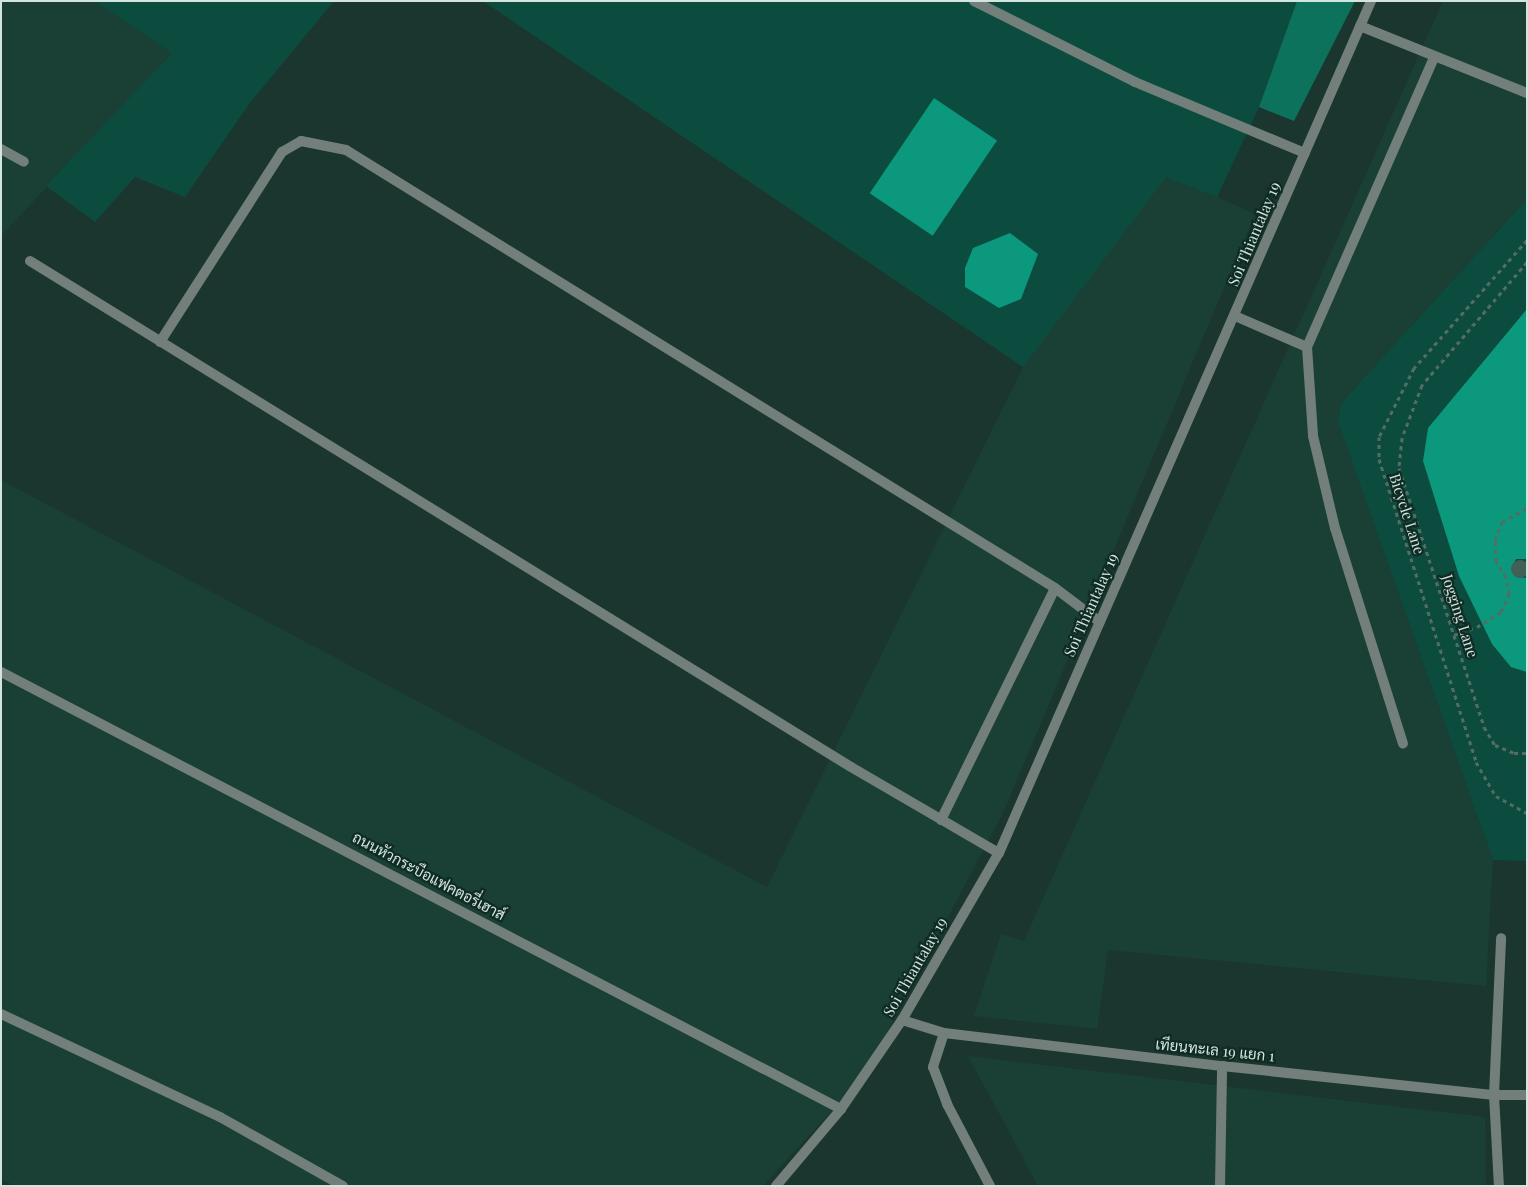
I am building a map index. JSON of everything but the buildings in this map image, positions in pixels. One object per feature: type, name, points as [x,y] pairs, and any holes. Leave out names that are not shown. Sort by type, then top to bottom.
[{"type":"street","points":[[974,1],[1135,82],[1305,153]]},
{"type":"street","name":"Soi Thiantalay 19","points":[[776,1186],[841,1109],[902,1020],[999,853],[1371,1]]},
{"type":"street","points":[[1360,26],[1434,58],[1527,92]]},
{"type":"street","points":[[1403,744],[1335,528],[1313,436],[1307,347],[1434,58]]},
{"type":"street","points":[[160,342],[282,152],[301,141],[337,148],[355,156],[1055,588],[1100,622]]},
{"type":"street","points":[[1,149],[24,162]]},
{"type":"street","points":[[30,261],[940,820],[999,853]]},
{"type":"street","points":[[1235,316],[1307,347]]},
{"type":"street","points":[[940,820],[1055,588]]},
{"type":"street","name":"ถนนหัวกระบือแฟคตอรี่เฮาส์","points":[[1,672],[841,1109]]},
{"type":"street","points":[[1499,1186],[1494,1095],[1501,938]]},
{"type":"street","points":[[1,1014],[220,1117],[343,1186]]},
{"type":"street","name":"เทียนทะเล 19 แยก 1","points":[[902,1020],[944,1033],[1222,1066],[1494,1095],[1527,1095]]},
{"type":"street","points":[[944,1033],[933,1067],[948,1104],[990,1186]]},
{"type":"street","points":[[1220,1186],[1222,1066]]},
{"type":"path","name":"Bicycle Lane","points":[[1527,240],[1414,368],[1379,437],[1378,458],[1476,762],[1496,796],[1527,813]]},
{"type":"path","name":"Jogging Lane","points":[[1527,262],[1422,385],[1402,438],[1399,468],[1484,726],[1495,746],[1514,753],[1527,752]]},
{"type":"path","points":[[1454,635],[1477,627],[1501,612],[1509,594],[1506,577],[1496,560],[1495,540],[1502,522],[1527,508]]},
{"type":"shaded area","points":[[1,1],[334,1],[172,53],[1,236]]},
{"type":"shaded area","points":[[95,1],[334,1],[249,104],[185,197],[135,177],[95,222],[46,186],[172,53]]},
{"type":"shaded area","points":[[483,1],[1297,1],[1259,107],[1217,197],[1255,214],[1004,811],[865,1074],[763,1186],[15,1186],[1,1179],[1,480],[767,887],[1023,367]]},
{"type":"shaded area","points":[[483,1],[1297,1],[1259,107],[1217,197],[1166,177],[1023,367]]},
{"type":"shaded area","points":[[1297,1],[1355,1],[1294,121],[1259,107]]},
{"type":"shaded area","points":[[1443,1],[1527,1],[1527,199],[1342,402],[1338,422],[1493,860],[1486,986],[1108,950],[1097,1029],[974,1016],[1001,934],[1024,941]]},
{"type":"shaded area","points":[[934,98],[997,140],[933,236],[870,193]]},
{"type":"shaded area","points":[[1527,199],[1527,861],[1493,860],[1338,422],[1342,402]]},
{"type":"shaded area","points":[[1010,233],[1038,254],[1021,299],[999,308],[965,287],[965,268],[973,248]]},
{"type":"shaded area","points":[[1527,309],[1527,559],[1516,559],[1512,568],[1516,577],[1527,578],[1527,672],[1511,667],[1492,644],[1459,576],[1423,461],[1428,428]]},
{"type":"shaded area","points":[[968,1056],[1485,1117],[1486,1186],[1038,1186]]}]
